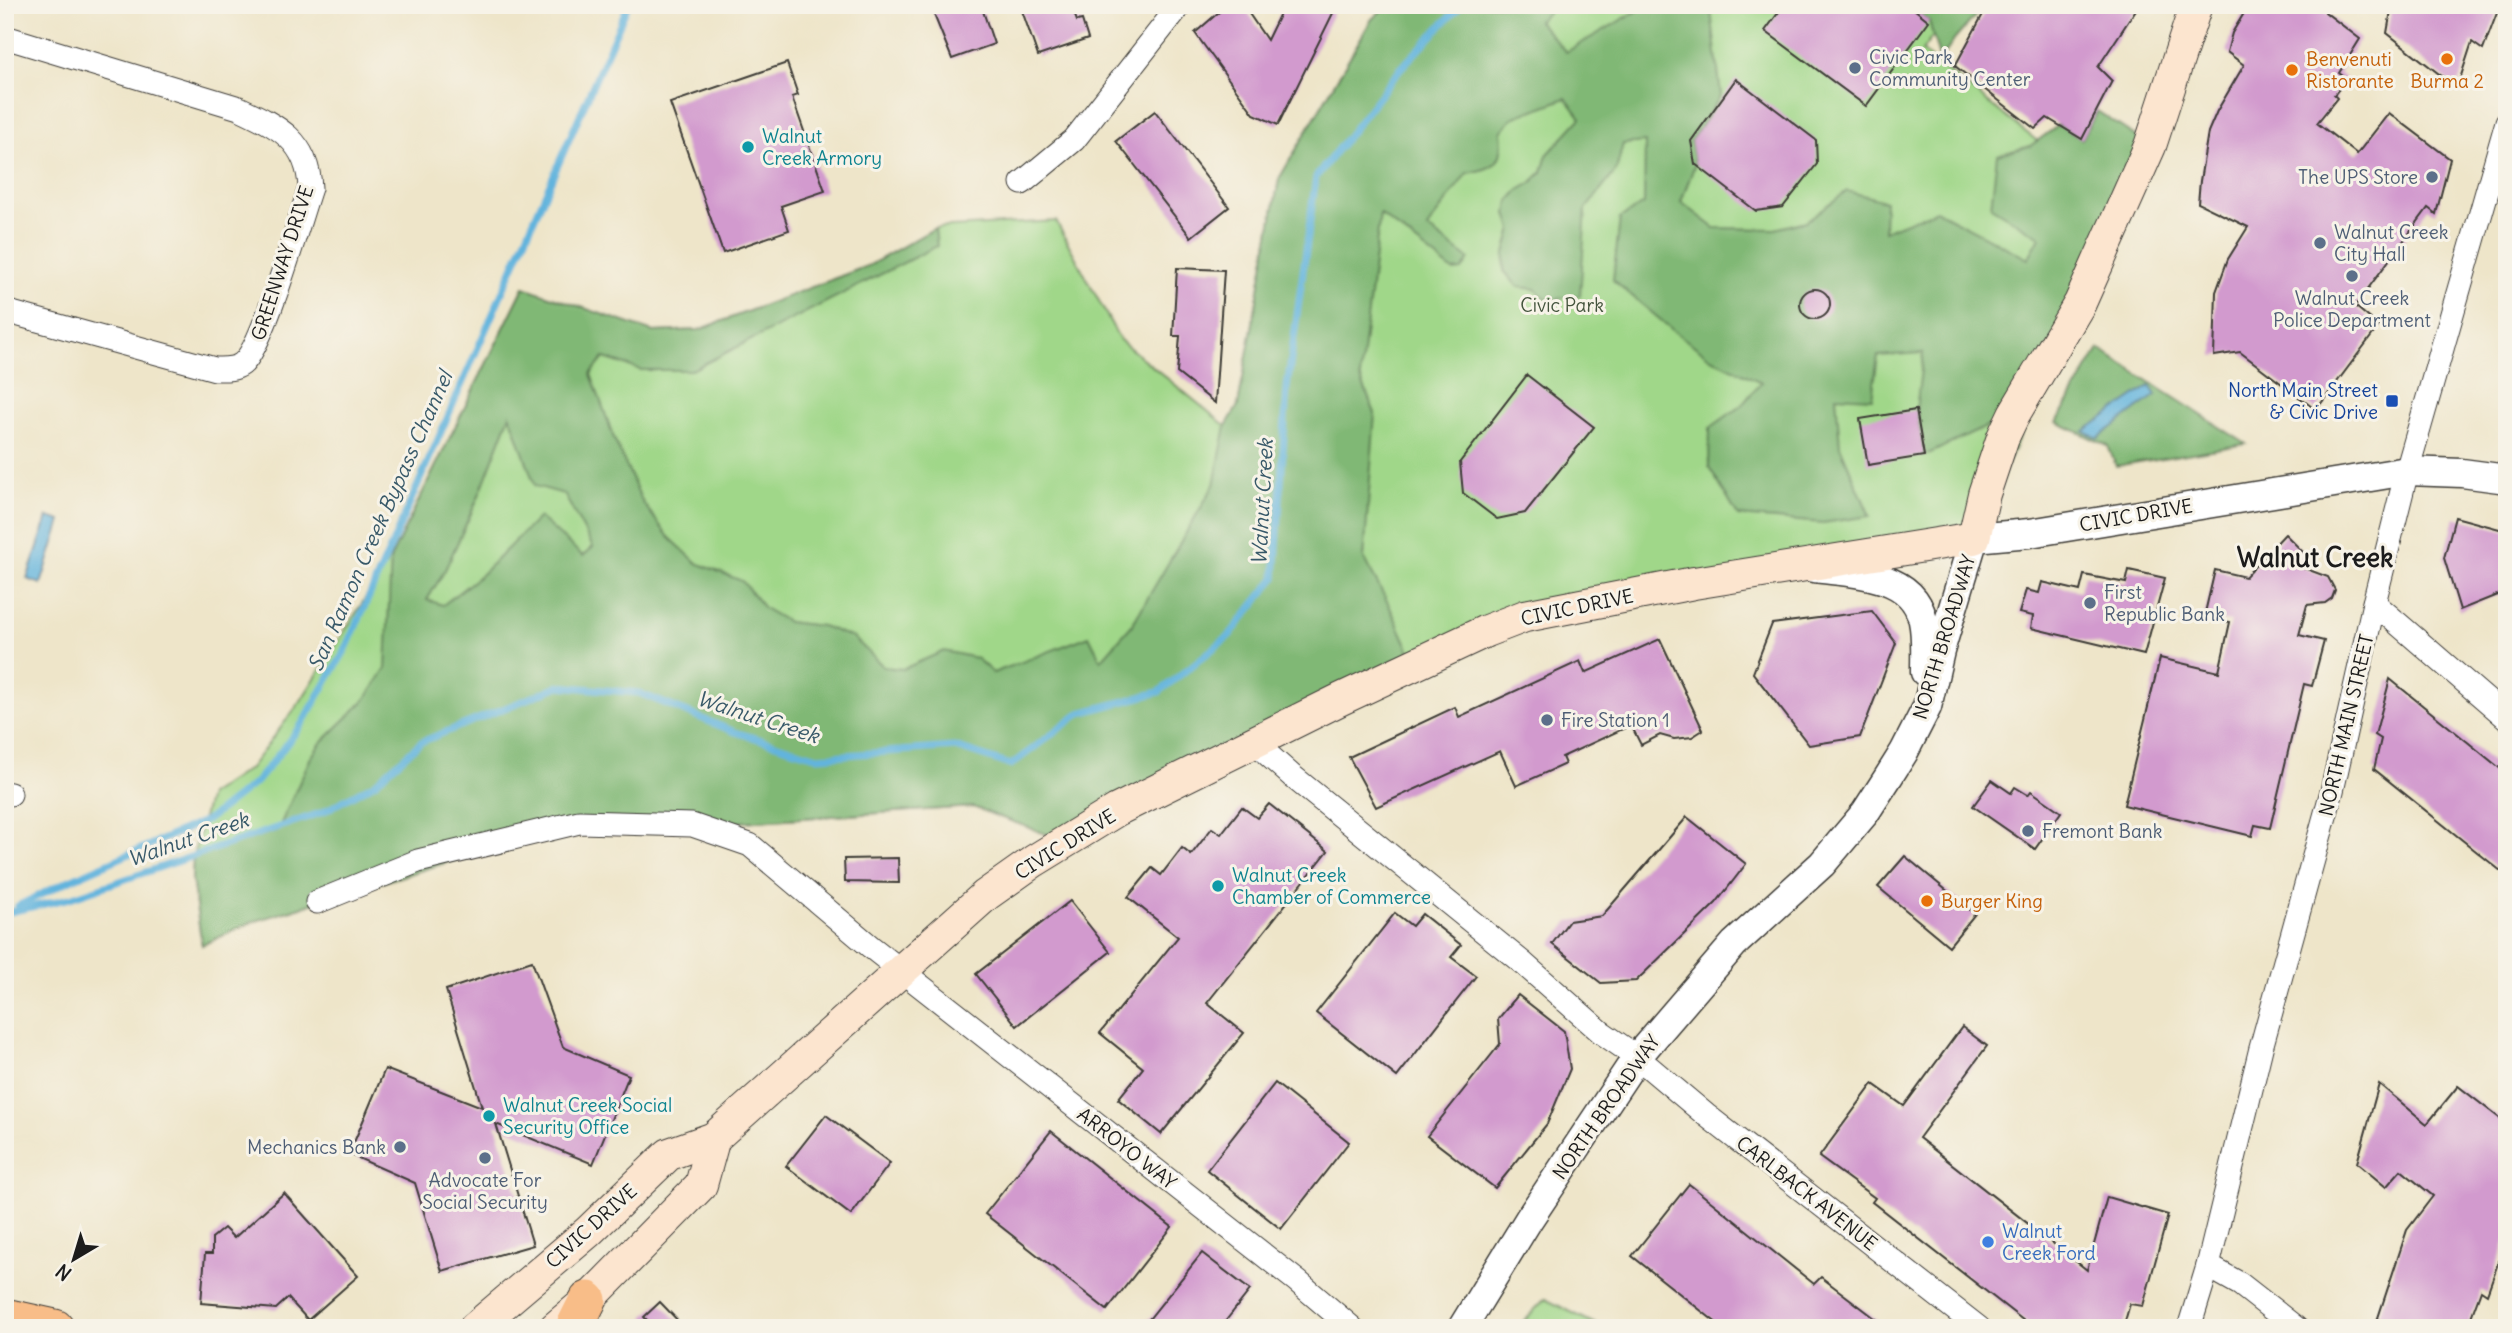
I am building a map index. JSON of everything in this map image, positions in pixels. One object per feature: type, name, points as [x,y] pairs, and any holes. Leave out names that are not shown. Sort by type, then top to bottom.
[{"type":"highway","points":[[5,1317],[55,1328]]},
{"type":"main road","name":"NORTH BROADWAY","points":[[1974,538],[1984,494],[2003,437],[2080,303],[2150,146],[2196,5]]},
{"type":"main road","name":"CIVIC DRIVE","points":[[475,1328],[588,1231],[669,1154],[714,1138],[986,895],[1034,861],[1117,810],[1339,700],[1486,631],[1525,616],[1694,583],[1974,538]]},
{"type":"main road","points":[[555,1328],[581,1314],[701,1185],[714,1138]]},
{"type":"street","points":[[1022,183],[1074,140],[1180,5]]},
{"type":"street","name":"GREENWAY DRIVE","points":[[5,37],[239,108],[272,123],[284,132],[303,155],[310,177],[310,188],[259,338],[241,365],[232,369],[215,369],[5,312]]},
{"type":"street","name":"NORTH MAIN STREET","points":[[2189,1328],[2208,1266],[2261,1048],[2332,791],[2407,471],[2507,122]]},
{"type":"street","name":"CIVIC DRIVE","points":[[1974,538],[2030,533],[2407,471],[2462,473],[2507,479]]},
{"type":"street","name":"NORTH BROADWAY","points":[[1462,1328],[1529,1219],[1637,1057],[1734,944],[1822,864],[1865,813],[1904,752],[1927,707],[1940,652],[1974,538]]},
{"type":"street","points":[[1804,566],[1887,579],[1914,598],[1924,626],[1927,707]]},
{"type":"street","points":[[2374,603],[2507,718]]},
{"type":"street","name":"CARLBACK AVENUE","points":[[1255,743],[1524,964],[1601,1032],[1637,1057],[1706,1115],[1979,1328]]},
{"type":"street","name":"ARROYO WAY","points":[[317,902],[418,862],[579,822],[692,825],[750,845],[901,970],[1297,1281],[1352,1328]]},
{"type":"street","points":[[2208,1266],[2240,1284],[2296,1328]]},
{"type":"green space","name":"Civic Park","points":[[1388,5],[1956,5],[1922,51],[2123,208],[1974,538],[1525,616],[1065,841],[973,807],[692,825],[579,822],[252,922],[202,945],[192,879],[193,857],[209,795],[250,768],[300,702],[391,557],[524,287],[571,306],[653,332],[699,330],[870,265],[935,228],[1056,221],[1120,340],[1226,426],[1238,406],[1279,179],[1372,19]]},
{"type":"green space","points":[[1388,5],[1557,5],[1538,21],[1566,52],[1647,5],[1689,5],[1711,11],[1721,95],[1691,141],[1695,164],[1681,202],[1715,228],[1775,229],[1806,221],[1847,191],[1885,201],[1884,231],[1936,210],[2028,259],[2040,237],[1991,207],[1997,155],[2030,146],[2059,125],[2082,139],[2097,111],[2150,146],[2014,414],[1924,456],[1916,410],[1923,353],[1878,356],[1872,398],[1836,396],[1840,446],[1870,516],[1823,523],[1738,516],[1709,467],[1710,428],[1742,405],[1761,382],[1711,358],[1613,280],[1620,218],[1644,204],[1645,142],[1623,144],[1616,171],[1586,209],[1580,296],[1548,300],[1535,289],[1518,287],[1504,271],[1505,253],[1512,229],[1507,214],[1509,201],[1542,172],[1547,155],[1581,118],[1566,98],[1512,118],[1501,132],[1501,150],[1496,162],[1485,169],[1467,173],[1427,228],[1469,259],[1462,270],[1453,271],[1380,214],[1360,377],[1375,413],[1364,559],[1416,664],[1065,841],[973,807],[692,825],[579,822],[252,922],[202,945],[192,879],[193,857],[278,830],[310,759],[321,743],[364,701],[386,669],[391,557],[524,287],[653,332],[699,330],[870,265],[935,228],[937,246],[692,370],[641,370],[604,358],[591,374],[615,441],[643,503],[669,537],[697,563],[742,581],[764,608],[788,622],[822,626],[854,638],[884,667],[903,669],[944,651],[976,658],[993,673],[1089,636],[1101,660],[1132,625],[1214,485],[1226,426],[1238,406],[1279,179],[1372,19]],"holes":[[[510,415],[535,486],[564,494],[593,547],[583,556],[539,517],[483,573],[443,605],[427,600],[445,570],[478,498]]]},
{"type":"green space","points":[[1909,5],[1985,5],[1940,61],[1929,21]]},
{"type":"green space","points":[[2099,349],[2246,444],[2116,466],[2108,446],[2057,422]]},
{"type":"green space","points":[[1545,1299],[1603,1328],[1517,1328]]},
{"type":"water","points":[[2150,386],[2156,395],[2098,438],[2084,431]]},
{"type":"water","points":[[48,517],[61,521],[41,584],[27,579]]},
{"type":"building","points":[[930,5],[981,5],[994,44],[952,59]]},
{"type":"building","points":[[1020,5],[1071,5],[1077,21],[1082,20],[1088,39],[1038,56]]},
{"type":"building","points":[[1227,5],[1243,5],[1267,40],[1284,5],[1337,5],[1278,125],[1254,114],[1195,33]]},
{"type":"building","name":"Civic Park Community Center","points":[[1784,5],[1909,5],[1929,21],[1866,106],[1765,31]]},
{"type":"building","points":[[1988,5],[2139,5],[2098,67],[2112,81],[2082,139],[2047,118],[2035,129],[1955,66]]},
{"type":"building","name":"Walnut Creek City Hall","points":[[2249,5],[2327,5],[2325,12],[2360,39],[2339,73],[2347,79],[2334,95],[2337,98],[2317,123],[2357,154],[2389,113],[2450,159],[2436,214],[2428,208],[2355,306],[2379,326],[2316,410],[2240,352],[2214,356],[2216,292],[2228,259],[2248,227],[2198,203],[2200,181],[2208,132],[2244,65],[2227,52],[2232,33]]},
{"type":"building","points":[[2392,5],[2500,5],[2483,50],[2472,42],[2457,88],[2387,33]]},
{"type":"building","name":"Walnut Creek Armory","points":[[787,63],[798,95],[792,97],[825,191],[781,206],[789,230],[723,253],[670,103]]},
{"type":"building","points":[[1736,79],[1816,140],[1817,164],[1783,207],[1756,211],[1695,164],[1691,141]]},
{"type":"building","points":[[1155,111],[1229,207],[1191,237],[1116,141]]},
{"type":"building","points":[[1177,268],[1224,270],[1215,403],[1177,373],[1180,336],[1173,336]]},
{"type":"building","points":[[1815,289],[1821,290],[1829,298],[1829,310],[1821,318],[1815,319],[1809,318],[1801,310],[1800,304],[1801,298],[1809,290]]},
{"type":"building","points":[[1527,375],[1594,427],[1525,513],[1497,519],[1463,493],[1460,462]]},
{"type":"building","points":[[1916,410],[1924,456],[1868,465],[1860,419]]},
{"type":"building","points":[[2455,517],[2507,531],[2507,591],[2460,610],[2444,558]]},
{"type":"building","points":[[2285,534],[2309,558],[2301,567],[2328,577],[2335,590],[2332,598],[2325,603],[2307,605],[2299,635],[2324,641],[2312,686],[2304,684],[2270,828],[2255,825],[2252,836],[2124,805],[2160,658],[2219,672],[2230,622],[2204,617],[2215,570],[2245,577]]},
{"type":"building","name":"First Republic Bank","points":[[2129,570],[2165,578],[2144,655],[2031,628],[2033,616],[2019,613],[2026,590],[2039,593],[2042,582],[2080,591],[2084,575],[2126,583]]},
{"type":"building","points":[[1872,611],[1896,643],[1860,737],[1809,745],[1753,673],[1772,624]]},
{"type":"building","points":[[1660,639],[1703,730],[1692,737],[1674,739],[1660,735],[1641,745],[1631,725],[1562,757],[1565,764],[1516,786],[1500,751],[1376,807],[1349,757],[1455,707],[1459,717],[1580,661],[1585,673]]},
{"type":"building","points":[[2390,679],[2507,774],[2507,876],[2374,769],[2381,739],[2375,735]]},
{"type":"building","name":"Fremont Bank","points":[[1992,780],[2011,793],[2015,787],[2028,795],[2031,791],[2061,812],[2035,849],[1973,806]]},
{"type":"building","points":[[1269,804],[1328,851],[1207,1003],[1244,1033],[1161,1134],[1118,1099],[1143,1068],[1100,1033],[1178,937],[1128,897],[1152,868],[1161,875],[1182,848],[1191,855],[1212,828],[1221,834],[1242,807],[1257,818]]},
{"type":"building","points":[[1687,817],[1746,864],[1716,903],[1636,981],[1601,983],[1552,944],[1569,921],[1602,916]]},
{"type":"building","name":"Burger King","points":[[1905,856],[1975,914],[1949,946],[1878,887]]},
{"type":"building","points":[[898,858],[899,883],[845,882],[844,859]]},
{"type":"building","points":[[1070,901],[1110,952],[1017,1026],[976,974]]},
{"type":"building","points":[[1395,913],[1412,926],[1422,914],[1461,945],[1451,957],[1476,976],[1397,1077],[1316,1013]]},
{"type":"building","name":"Walnut Creek Social Security Office","points":[[532,961],[563,1047],[629,1075],[593,1164],[496,1124],[533,1245],[442,1271],[415,1183],[349,1154],[385,1069],[482,1107],[446,990]]},
{"type":"building","points":[[1518,995],[1564,1031],[1570,1069],[1547,1124],[1495,1188],[1427,1136],[1500,1044],[1498,1019]]},
{"type":"building","name":"Walnut Creek Ford","points":[[1962,1027],[1987,1046],[1919,1138],[2087,1270],[2107,1197],[2168,1215],[2143,1306],[2130,1304],[2123,1328],[2033,1328],[1872,1202],[1875,1198],[1819,1157],[1873,1084],[1904,1106]]},
{"type":"building","points":[[1275,1083],[1349,1142],[1281,1229],[1207,1170]]},
{"type":"building","points":[[2379,1084],[2427,1124],[2458,1086],[2507,1124],[2507,1238],[2487,1294],[2481,1290],[2467,1328],[2386,1328],[2377,1321],[2407,1230],[2433,1196],[2401,1170],[2386,1187],[2357,1163]]},
{"type":"building","points":[[826,1115],[890,1163],[851,1215],[786,1166]]},
{"type":"building","points":[[1051,1131],[1172,1227],[1107,1310],[985,1214]]},
{"type":"building","points":[[1689,1184],[1814,1284],[1821,1277],[1888,1328],[1723,1328],[1632,1256]]},
{"type":"building","points":[[284,1193],[358,1276],[308,1320],[288,1298],[276,1309],[201,1303],[205,1254],[212,1254],[212,1238],[224,1228],[234,1238]]},
{"type":"building","points":[[1202,1253],[1250,1290],[1220,1328],[1142,1328]]},
{"type":"building","points":[[660,1302],[685,1328],[655,1328],[644,1317]]},
{"type":"waterway","name":"San Ramon Creek Bypass Channel","points":[[18,906],[70,880],[209,819],[256,782],[302,724],[346,649],[628,5]]},
{"type":"waterway","name":"Walnut Creek","points":[[5,913],[70,898],[323,812],[375,783],[421,742],[559,686],[639,693],[735,732],[818,757],[955,747],[1011,765],[1080,713],[1159,692],[1229,636],[1275,578],[1287,388],[1316,177],[1400,69],[1461,5]]},
{"type":"place","name":"Burma 2","points":[[2447,59]]},
{"type":"place","name":"Civic Park Community Center","points":[[1855,68]]},
{"type":"place","name":"Benvenuti Ristorante","points":[[2292,70]]},
{"type":"place","name":"Walnut Creek Armory","points":[[748,147]]},
{"type":"place","name":"The UPS Store","points":[[2432,177]]},
{"type":"place","name":"Walnut Creek City Hall","points":[[2320,243]]},
{"type":"place","name":"Walnut Creek Police Department","points":[[2352,276]]},
{"type":"place","name":"North Main Street & Civic Drive","points":[[2392,401]]},
{"type":"place","name":"First Republic Bank","points":[[2090,603]]},
{"type":"place","name":"Fire Station 1","points":[[1547,720]]},
{"type":"place","name":"Fremont Bank","points":[[2028,831]]},
{"type":"place","name":"Walnut Creek Chamber of Commerce","points":[[1218,886]]},
{"type":"place","name":"Burger King","points":[[1927,901]]},
{"type":"place","name":"Walnut Creek Social Security Office","points":[[489,1116]]},
{"type":"place","name":"Mechanics Bank","points":[[400,1147]]},
{"type":"place","name":"Advocate For Social Security","points":[[485,1158]]},
{"type":"place","name":"Walnut Creek Ford","points":[[1988,1242]]},
{"type":"district","name":"Walnut Creek","points":[[2315,557]]}]
